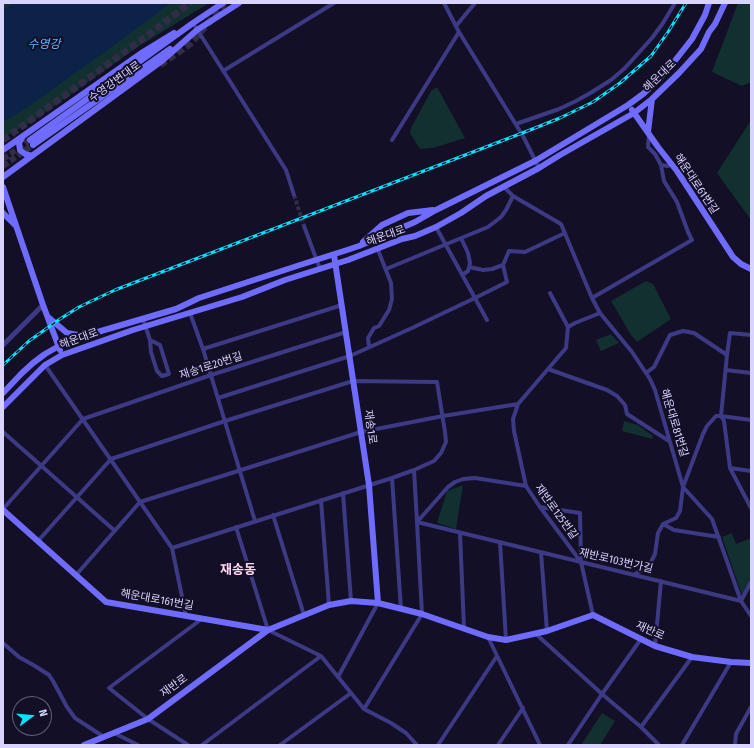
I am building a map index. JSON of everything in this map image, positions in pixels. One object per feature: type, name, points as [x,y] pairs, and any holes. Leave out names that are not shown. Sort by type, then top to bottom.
[{"type":"main road","points":[[197,30],[32,143],[193,23],[223,3]]},
{"type":"main road","name":"수영강변대로","points":[[3,177],[163,60],[197,30],[239,3]]},
{"type":"main road","name":"해운대로","points":[[3,393],[33,363],[59,346],[84,336],[131,322],[143,320],[176,309],[200,298],[359,246],[415,222],[535,161],[628,106],[656,82],[692,39],[710,3]]},
{"type":"main road","name":"해운대로","points":[[3,407],[45,365],[62,355],[242,297],[285,280],[378,250],[402,239],[415,236],[436,227],[461,213],[486,196],[634,113],[652,99],[701,49],[725,3]]},
{"type":"main road","name":"수영강변대로","points":[[5,148],[143,52],[181,28],[193,23]]},
{"type":"main road","points":[[649,133],[652,99]]},
{"type":"main road","name":"해운대로61번길","points":[[628,106],[649,133],[733,257],[741,264],[751,269]]},
{"type":"main road","points":[[23,136],[19,143],[20,150],[25,154],[32,156]]},
{"type":"main road","points":[[3,188],[43,305],[62,355]]},
{"type":"main road","points":[[359,246],[382,225],[408,213],[436,210]]},
{"type":"main road","points":[[3,213],[16,226]]},
{"type":"main road","name":"재송1로","points":[[334,254],[369,485],[378,603]]},
{"type":"main road","points":[[47,316],[68,333],[84,336]]},
{"type":"main road","name":"해운대로161번길","points":[[3,509],[106,602],[268,630]]},
{"type":"main road","name":"재반로","points":[[84,745],[148,719],[268,630],[329,606],[351,601],[378,603],[422,614],[488,637],[506,640],[536,634],[594,615],[655,646],[692,658],[751,663]]},
{"type":"street","points":[[223,71],[334,3]]},
{"type":"street","points":[[444,3],[459,32],[523,136],[538,168]]},
{"type":"street","points":[[456,26],[476,3]]},
{"type":"street","points":[[516,124],[576,101],[611,80],[625,68],[652,38],[675,3]]},
{"type":"street","points":[[193,23],[286,170],[294,195]]},
{"type":"street","points":[[392,140],[459,32]]},
{"type":"street","points":[[592,298],[692,240],[677,202],[664,181],[661,165],[648,147],[649,133]]},
{"type":"street","points":[[661,165],[670,165]]},
{"type":"street","points":[[662,174],[670,165]]},
{"type":"street","name":"해운대로81번길","points":[[504,187],[513,196],[561,224],[592,298],[600,313],[632,352],[655,390],[683,487],[712,519],[741,600],[751,616]]},
{"type":"street","points":[[386,269],[488,227],[501,217],[513,196]]},
{"type":"street","points":[[304,226],[320,269]]},
{"type":"street","points":[[436,227],[487,320]]},
{"type":"street","points":[[218,398],[350,356],[369,346],[412,328],[507,282],[503,265],[509,251],[525,252],[565,234]]},
{"type":"street","points":[[462,238],[470,264],[468,271],[462,275]]},
{"type":"street","points":[[369,346],[368,338],[374,328],[379,326],[389,310],[392,299],[391,283],[378,250]]},
{"type":"street","points":[[469,267],[483,270],[492,269],[503,265]]},
{"type":"street","points":[[550,293],[568,327],[600,313]]},
{"type":"street","points":[[3,345],[43,305]]},
{"type":"street","points":[[203,349],[342,305]]},
{"type":"street","points":[[190,313],[203,349],[255,521]]},
{"type":"street","points":[[143,320],[150,340],[151,352],[157,371],[162,376],[169,374],[160,345],[150,340]]},
{"type":"street","name":"재반로125번길","points":[[568,327],[566,348],[518,404],[513,419],[519,457],[526,486],[581,562],[594,615]]},
{"type":"street","points":[[646,373],[654,367],[670,335],[683,331],[694,333],[727,355]]},
{"type":"street","name":"재송1로20번길","points":[[82,418],[346,332]]},
{"type":"street","points":[[751,335],[730,333],[721,416],[724,421],[730,468],[751,508]]},
{"type":"street","points":[[45,365],[172,548],[186,616]]},
{"type":"street","points":[[548,369],[607,390],[617,396],[625,405],[627,414],[670,442]]},
{"type":"street","points":[[726,370],[751,373]]},
{"type":"street","points":[[38,541],[111,460],[225,421],[353,381],[437,382],[446,442],[442,453],[434,461],[392,478],[172,548]]},
{"type":"street","points":[[76,575],[140,502],[361,432],[443,416],[518,404]]},
{"type":"street","points":[[634,575],[651,562],[655,554],[658,533],[664,524],[676,518],[680,511],[683,487],[707,426],[716,416],[751,420]]},
{"type":"street","points":[[3,509],[82,418]]},
{"type":"street","points":[[3,432],[115,531]]},
{"type":"street","points":[[730,468],[751,471]]},
{"type":"street","points":[[364,709],[422,614],[414,470]]},
{"type":"street","points":[[392,478],[401,609]]},
{"type":"street","points":[[417,522],[448,487],[459,481],[475,478],[526,486]]},
{"type":"street","points":[[343,493],[351,601]]},
{"type":"street","points":[[321,500],[329,606]]},
{"type":"street","points":[[540,507],[580,513],[581,562]]},
{"type":"street","points":[[273,516],[304,615]]},
{"type":"street","name":"재반로103번가길","points":[[417,522],[741,600]]},
{"type":"street","points":[[664,524],[674,530],[719,537]]},
{"type":"street","points":[[236,527],[268,630],[321,656],[364,709],[391,723],[406,733],[417,745]]},
{"type":"street","points":[[460,533],[464,628]]},
{"type":"street","points":[[500,542],[506,640]]},
{"type":"street","points":[[541,552],[546,631]]},
{"type":"street","points":[[655,646],[661,581]]},
{"type":"street","points":[[741,600],[751,582]]},
{"type":"street","points":[[338,677],[378,603]]},
{"type":"street","points":[[188,745],[148,719],[110,688],[203,618]]},
{"type":"street","points":[[536,634],[602,694],[642,727],[659,745]]},
{"type":"street","points":[[488,637],[540,745]]},
{"type":"street","points":[[568,745],[641,639]]},
{"type":"street","points":[[3,643],[19,657],[49,676],[75,718],[104,737]]},
{"type":"street","points":[[202,745],[321,656]]},
{"type":"street","points":[[438,745],[497,656]]},
{"type":"street","points":[[642,727],[692,658]]},
{"type":"street","points":[[682,745],[731,662]]},
{"type":"street","points":[[280,745],[351,692]]},
{"type":"street","points":[[735,745],[736,734],[751,707]]},
{"type":"street","points":[[498,745],[522,708]]},
{"type":"street","points":[[114,733],[138,745]]},
{"type":"green space","name":"수영강","points":[[3,3],[209,3],[136,48],[33,121],[3,138]]},
{"type":"green space","points":[[738,3],[751,3],[751,82],[742,86],[712,72]]},
{"type":"green space","points":[[437,87],[465,138],[433,148],[420,149],[410,133],[411,128],[431,91]]},
{"type":"green space","points":[[751,120],[751,220],[717,173]]},
{"type":"green space","points":[[646,281],[653,284],[671,319],[637,342],[631,335],[611,301]]},
{"type":"green space","points":[[611,334],[619,343],[601,351],[596,340]]},
{"type":"green space","points":[[624,421],[638,425],[653,436],[652,439],[622,431]]},
{"type":"green space","points":[[463,485],[456,529],[437,523],[447,491]]},
{"type":"green space","points":[[732,533],[736,544],[751,538],[751,577],[742,595],[722,537]]},
{"type":"green space","points":[[602,713],[615,721],[600,745],[581,745]]},
{"type":"water","name":"수영강","points":[[13,3],[171,3],[28,107],[3,122],[3,10]]},
{"type":"tunnel","points":[[3,140],[190,3]]},
{"type":"tunnel","points":[[160,65],[190,44],[224,3]]},
{"type":"tunnel","points":[[3,159],[30,140]]},
{"type":"tunnel","points":[[3,166],[33,145]]},
{"type":"tunnel","points":[[294,195],[304,226]]},
{"type":"railway","points":[[3,365],[29,341],[60,319],[79,307],[115,290],[530,130],[560,118],[593,102],[620,83],[651,56],[686,3]]},
{"type":"district","name":"재송동","points":[[238,570]]}]
